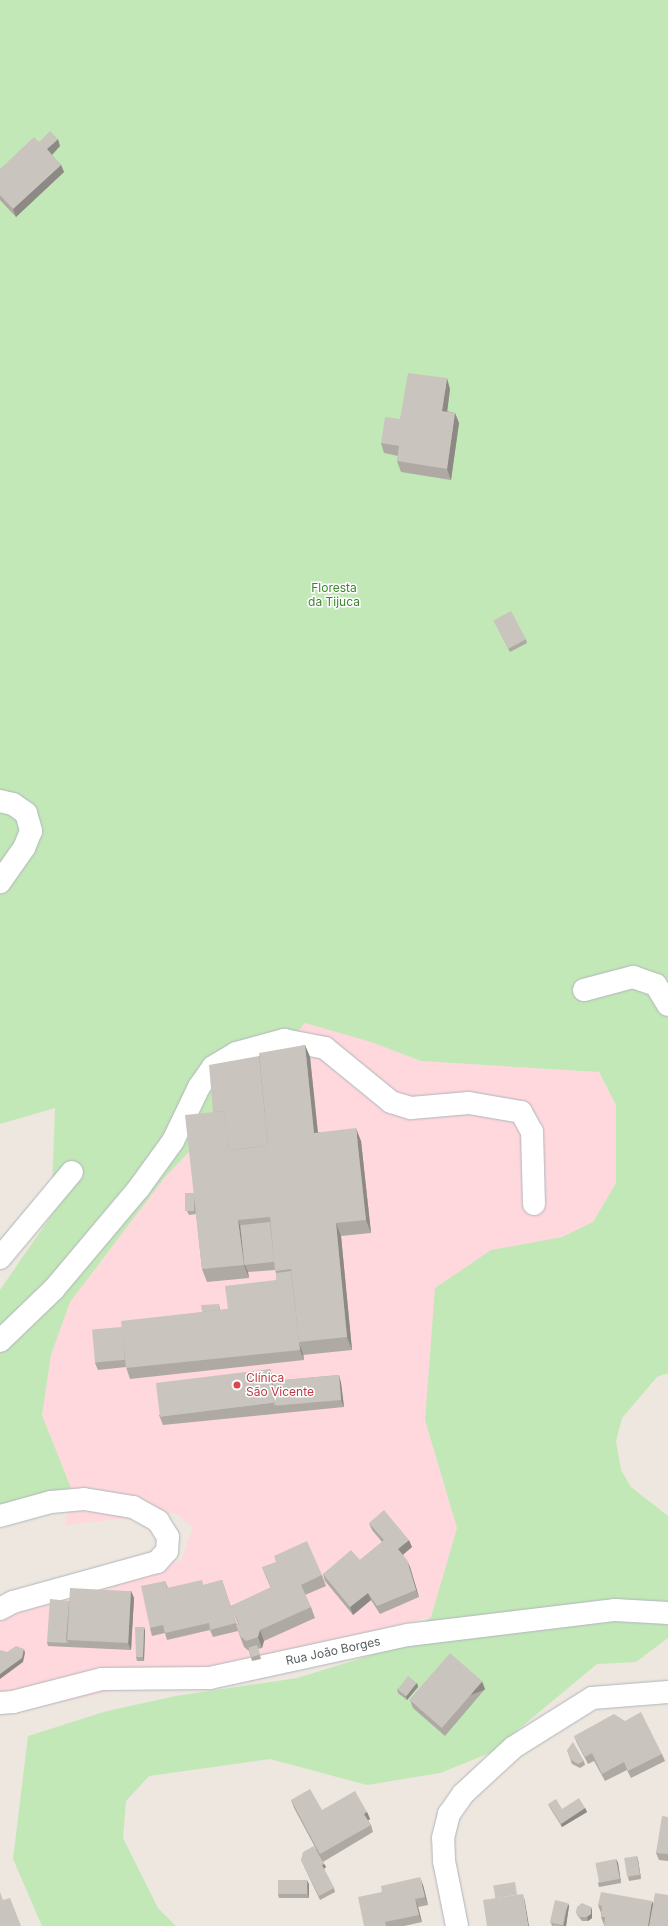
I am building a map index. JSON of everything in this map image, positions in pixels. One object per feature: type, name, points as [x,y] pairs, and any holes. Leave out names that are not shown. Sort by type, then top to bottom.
[{"type":"street","points":[[0,801],[13,804],[26,813],[31,831],[24,848],[0,882]]},
{"type":"street","points":[[584,990],[633,976],[656,985],[668,1005]]},
{"type":"street","points":[[0,1341],[54,1289],[138,1188],[173,1141],[199,1087],[213,1067],[236,1053],[284,1040],[325,1048],[391,1102],[411,1108],[469,1102],[521,1112],[532,1132],[534,1204]]},
{"type":"street","points":[[0,1258],[72,1172]]},
{"type":"street","points":[[0,1516],[51,1502],[84,1499],[133,1507],[158,1521],[168,1537],[167,1551],[157,1562],[13,1602],[0,1609]]},
{"type":"street","name":"Rua João Borges","points":[[0,1703],[13,1702],[102,1679],[210,1678],[408,1635],[615,1610],[668,1613]]},
{"type":"street","points":[[457,1926],[444,1861],[444,1838],[449,1814],[463,1794],[514,1747],[592,1698],[668,1692]]},
{"type":"shaded area","name":"Clínica São Vicente","points":[[305,1022],[371,1042],[421,1061],[599,1072],[616,1105],[616,1183],[593,1222],[562,1237],[491,1250],[425,1420],[457,1528],[431,1617],[356,1637],[13,1713],[0,1703],[0,1620],[14,1596],[181,1561],[193,1527],[175,1513],[65,1525],[71,1488],[42,1415],[51,1355],[70,1302],[165,1177],[227,1112]]},
{"type":"green space","name":"Floresta da Tijuca","points":[[0,0],[668,0],[668,1373],[657,1377],[622,1418],[616,1441],[621,1470],[631,1487],[668,1516],[668,1638],[636,1662],[597,1664],[490,1753],[440,1773],[367,1785],[270,1759],[149,1776],[126,1801],[123,1838],[158,1908],[176,1926],[42,1926],[13,1859],[28,1736],[107,1711],[176,1696],[297,1678],[385,1651],[431,1617],[457,1528],[425,1420],[435,1288],[491,1250],[562,1237],[593,1222],[616,1183],[616,1105],[599,1072],[421,1061],[371,1042],[305,1023],[227,1112],[165,1177],[70,1302],[51,1355],[42,1415],[71,1488],[44,1515],[0,1519],[0,1290],[51,1216],[55,1108],[0,1124]]},
{"type":"building","points":[[50,131],[58,139],[47,149],[61,165],[13,209],[0,195],[0,169],[34,137],[39,142]]},
{"type":"building","points":[[408,373],[447,378],[442,411],[455,413],[447,469],[397,461],[399,446],[381,443],[385,417],[400,419]]},
{"type":"building","points":[[511,611],[526,639],[508,649],[493,620]]},
{"type":"building","points":[[305,1045],[314,1133],[356,1128],[366,1220],[336,1223],[347,1337],[299,1342],[291,1269],[275,1271],[270,1217],[238,1220],[244,1265],[202,1269],[185,1115],[224,1111],[228,1150],[268,1146],[259,1053]]},
{"type":"building","points":[[259,1056],[268,1146],[228,1150],[224,1111],[213,1112],[209,1065]]},
{"type":"building","points":[[185,1193],[194,1193],[194,1211],[185,1211]]},
{"type":"building","points":[[270,1222],[274,1262],[244,1265],[240,1225]]},
{"type":"building","points":[[291,1271],[300,1350],[126,1368],[121,1321],[228,1309],[225,1286],[276,1280],[276,1273]]},
{"type":"building","points":[[219,1304],[219,1310],[202,1312],[201,1305]]},
{"type":"building","points":[[122,1327],[125,1360],[95,1362],[92,1330]]},
{"type":"building","points":[[270,1369],[274,1403],[160,1417],[156,1383]]},
{"type":"building","points":[[339,1375],[341,1400],[274,1406],[272,1381]]},
{"type":"building","points":[[384,1510],[409,1540],[398,1549],[407,1560],[416,1590],[377,1606],[368,1593],[350,1607],[323,1574],[351,1550],[360,1560],[384,1540],[369,1523]]},
{"type":"building","points":[[307,1541],[322,1575],[301,1585],[311,1607],[260,1630],[258,1637],[246,1641],[240,1636],[236,1625],[239,1624],[231,1606],[271,1587],[262,1567],[276,1562],[274,1556]]},
{"type":"building","points":[[202,1580],[203,1585],[222,1580],[236,1623],[210,1630],[209,1623],[165,1633],[163,1625],[150,1628],[141,1586],[165,1581],[167,1588]]},
{"type":"building","points":[[70,1588],[131,1591],[128,1643],[67,1640]]},
{"type":"building","points":[[50,1599],[69,1601],[66,1640],[68,1643],[47,1642]]},
{"type":"building","points":[[135,1627],[144,1627],[143,1657],[136,1657]]},
{"type":"building","points":[[257,1645],[260,1655],[251,1657],[248,1648]]},
{"type":"building","points":[[16,1646],[24,1649],[22,1658],[0,1674],[0,1650],[7,1652]]},
{"type":"building","points":[[450,1653],[482,1681],[442,1728],[409,1700]]},
{"type":"building","points":[[408,1676],[417,1683],[406,1696],[398,1689]]},
{"type":"building","points":[[641,1712],[662,1754],[628,1771],[624,1762],[602,1774],[592,1753],[585,1757],[574,1736],[614,1714],[625,1721]]},
{"type":"building","points":[[573,1742],[584,1761],[578,1764],[571,1760],[567,1750]]},
{"type":"building","points":[[310,1789],[322,1810],[355,1791],[367,1812],[364,1814],[371,1825],[320,1854],[291,1800]]},
{"type":"building","points":[[579,1798],[585,1808],[561,1824],[548,1804],[556,1799],[562,1809]]},
{"type":"building","points":[[662,1816],[668,1817],[668,1854],[656,1853]]},
{"type":"building","points":[[314,1846],[324,1864],[322,1865],[334,1888],[319,1896],[301,1860],[303,1852]]},
{"type":"building","points":[[637,1856],[640,1875],[627,1877],[624,1858]]},
{"type":"building","points":[[616,1859],[620,1879],[599,1883],[595,1863]]},
{"type":"building","points":[[420,1877],[425,1897],[415,1899],[419,1915],[385,1922],[386,1926],[364,1926],[358,1897],[382,1892],[381,1886]]},
{"type":"building","points":[[278,1880],[307,1880],[307,1894],[278,1894]]},
{"type":"building","points":[[515,1882],[517,1895],[495,1898],[493,1885]]},
{"type":"building","points":[[0,1892],[3,1900],[10,1898],[21,1926],[0,1926]]},
{"type":"building","points":[[601,1892],[652,1901],[648,1926],[604,1926],[605,1917],[601,1917],[602,1906],[598,1905]]},
{"type":"building","points":[[655,1893],[668,1895],[668,1926],[649,1926]]},
{"type":"building","points":[[523,1894],[528,1926],[487,1926],[483,1900]]},
{"type":"building","points":[[555,1900],[568,1903],[562,1925],[550,1922]]},
{"type":"building","points":[[582,1903],[591,1907],[591,1914],[587,1917],[580,1917],[576,1912],[577,1907]]},
{"type":"place","name":"Clínica São Vicente","points":[[237,1385]]}]
